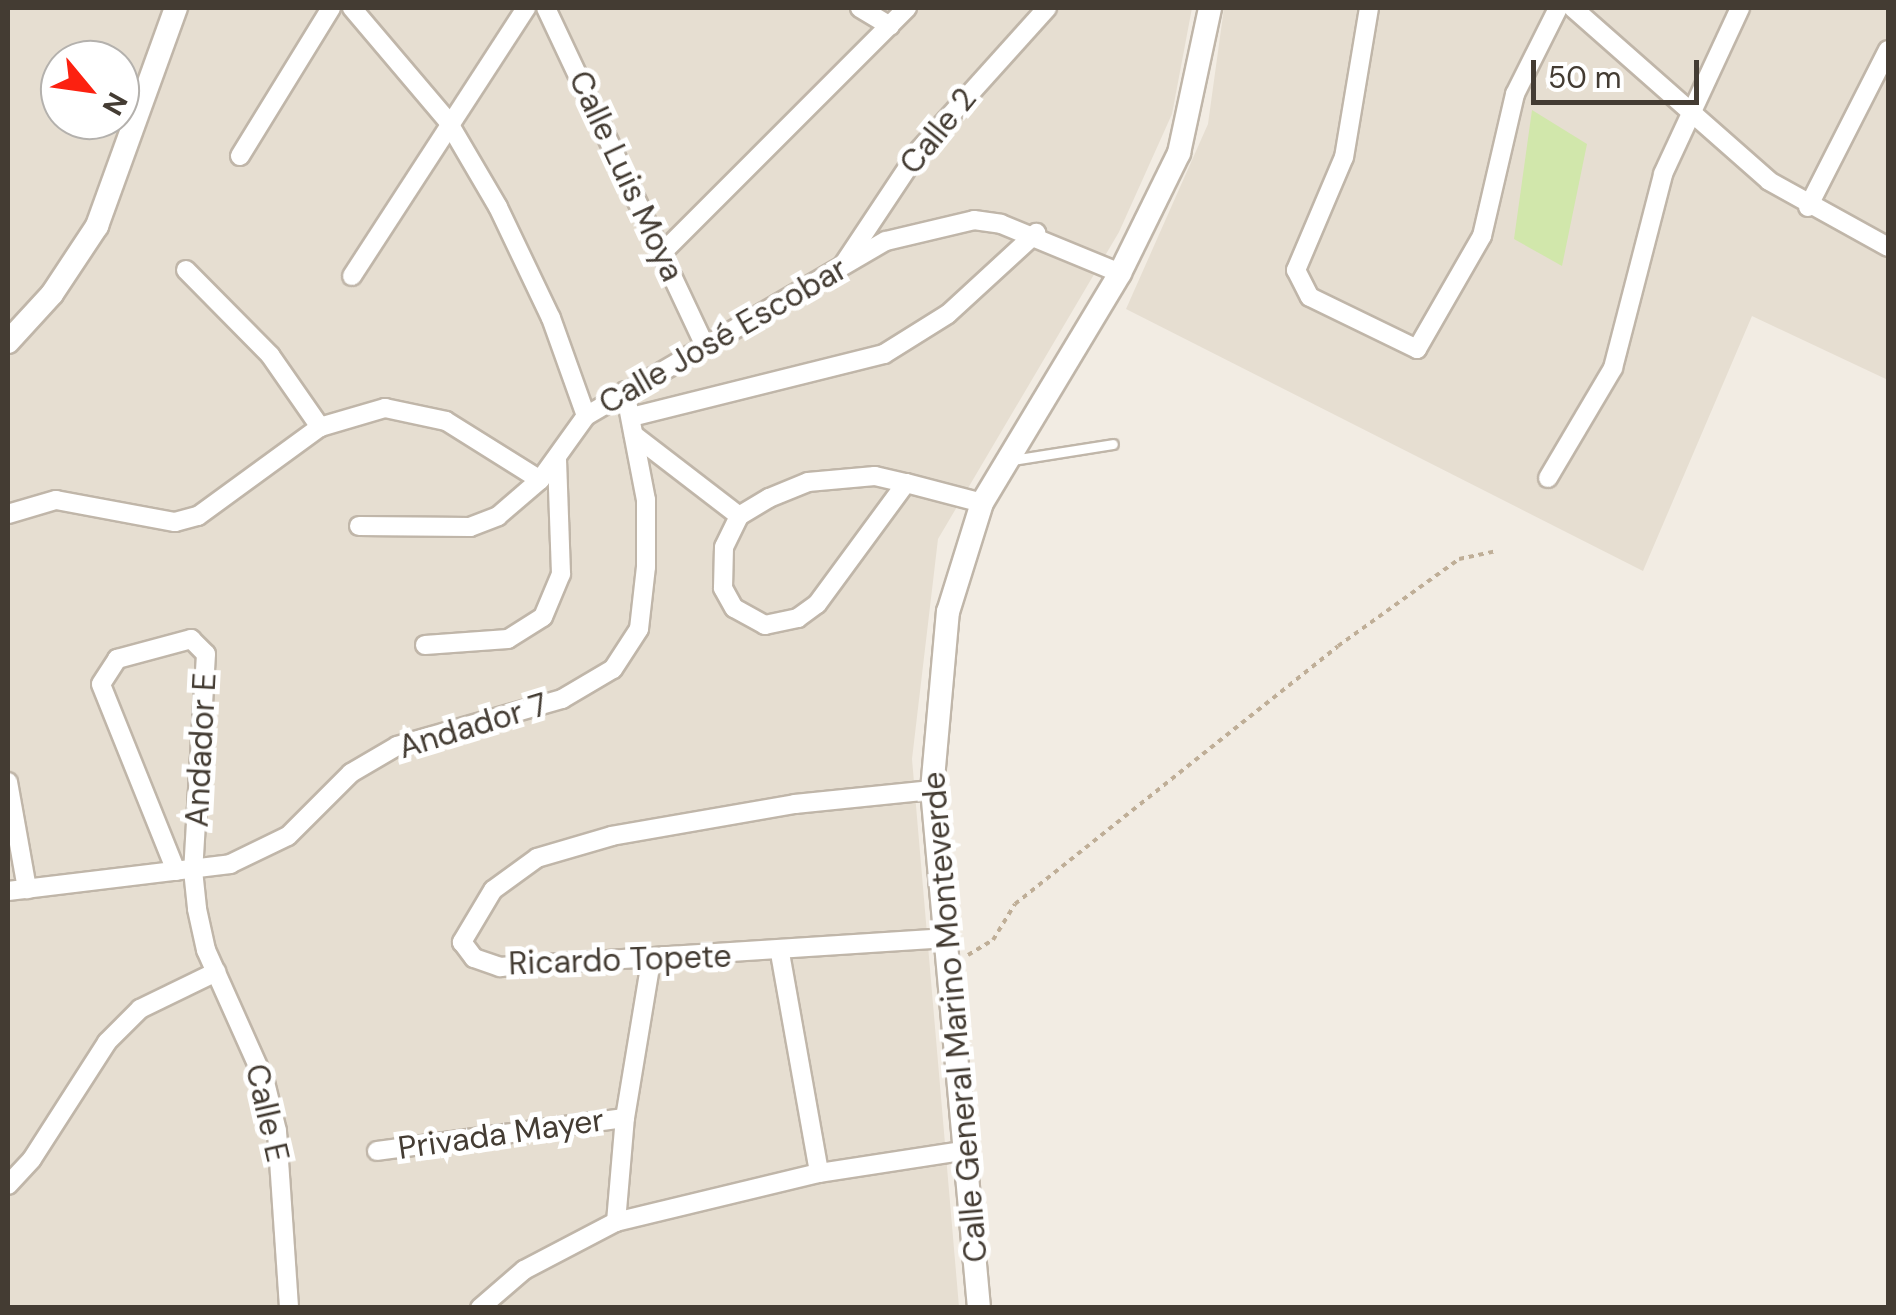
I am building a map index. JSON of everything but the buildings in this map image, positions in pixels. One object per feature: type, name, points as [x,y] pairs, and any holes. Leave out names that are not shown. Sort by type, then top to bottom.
[{"type":"street","points":[[8,342],[52,294],[97,226],[176,8]]},
{"type":"street","points":[[240,156],[330,8]]},
{"type":"street","points":[[352,8],[447,120],[527,262],[586,416]]},
{"type":"street","points":[[352,276],[447,120],[526,8]]},
{"type":"street","name":"Calle Luis Moya","points":[[546,8],[704,346]]},
{"type":"street","points":[[860,8],[890,26]]},
{"type":"street","points":[[661,254],[907,8]]},
{"type":"street","name":"Calle 2","points":[[843,265],[920,149],[1047,8]]},
{"type":"street","name":"Calle General Marino Monteverde","points":[[978,1307],[968,1150],[932,790],[948,612],[982,502],[1120,272],[1179,153],[1210,8]]},
{"type":"street","points":[[1368,8],[1344,157],[1296,270],[1310,296],[1417,349],[1482,236],[1515,94],[1558,8]]},
{"type":"street","points":[[1573,8],[1769,181],[1808,207],[1888,247]]},
{"type":"street","points":[[1548,478],[1613,368],[1652,210],[1692,110],[1740,8]]},
{"type":"street","points":[[1808,207],[1888,50]]},
{"type":"street","name":"Calle José Escobar","points":[[359,526],[470,526],[498,516],[540,480],[586,416],[843,265],[926,228],[974,220],[1036,233],[1120,272]]},
{"type":"street","points":[[632,426],[884,354],[948,314],[1036,233]]},
{"type":"street","points":[[186,270],[270,356],[320,427]]},
{"type":"street","name":"Andador 7","points":[[8,891],[230,864],[288,836],[352,773],[397,746],[562,699],[623,660],[639,630],[646,567],[646,500],[625,390]]},
{"type":"street","points":[[8,514],[56,500],[83,500],[153,520],[187,520],[320,427],[385,408],[418,412],[474,435],[540,480]]},
{"type":"street","points":[[632,426],[740,516]]},
{"type":"street","points":[[425,646],[508,639],[543,617],[562,574],[558,459]]},
{"type":"street","points":[[906,483],[836,584],[817,604],[783,623],[748,618],[723,588],[724,546],[740,516],[808,482],[844,476],[906,483],[982,502]]},
{"type":"street","name":"Andador E","points":[[191,638],[204,648],[184,870],[101,684],[109,665],[132,652],[191,638]]},
{"type":"street","points":[[8,782],[27,889]]},
{"type":"street","name":"Ricardo Topete","points":[[932,790],[795,804],[612,836],[537,858],[493,890],[462,942],[474,958],[500,966],[947,948]]},
{"type":"street","name":"Calle E","points":[[184,870],[216,972],[265,1082],[277,1131],[289,1308]]},
{"type":"street","points":[[780,953],[819,1173]]},
{"type":"street","points":[[616,1222],[624,1118],[651,960]]},
{"type":"street","points":[[8,1185],[32,1160],[107,1042],[140,1008],[216,972]]},
{"type":"street","name":"Privada Mayer","points":[[377,1151],[624,1118]]},
{"type":"street","points":[[480,1308],[524,1270],[616,1222],[819,1173],[968,1150]]},
{"type":"lane","points":[[1005,461],[1113,444]]},
{"type":"path","points":[[947,948],[986,948],[1014,904],[1338,646],[1458,559],[1497,550]]},
{"type":"shaded area","points":[[8,8],[1192,8],[1172,114],[1119,232],[938,539],[912,759],[959,1307],[8,1308]]},
{"type":"shaded area","points":[[1224,8],[1888,8],[1888,380],[1752,316],[1643,571],[1126,309],[1208,124]]},
{"type":"green space","points":[[1532,110],[1587,144],[1562,266],[1514,239]]}]
